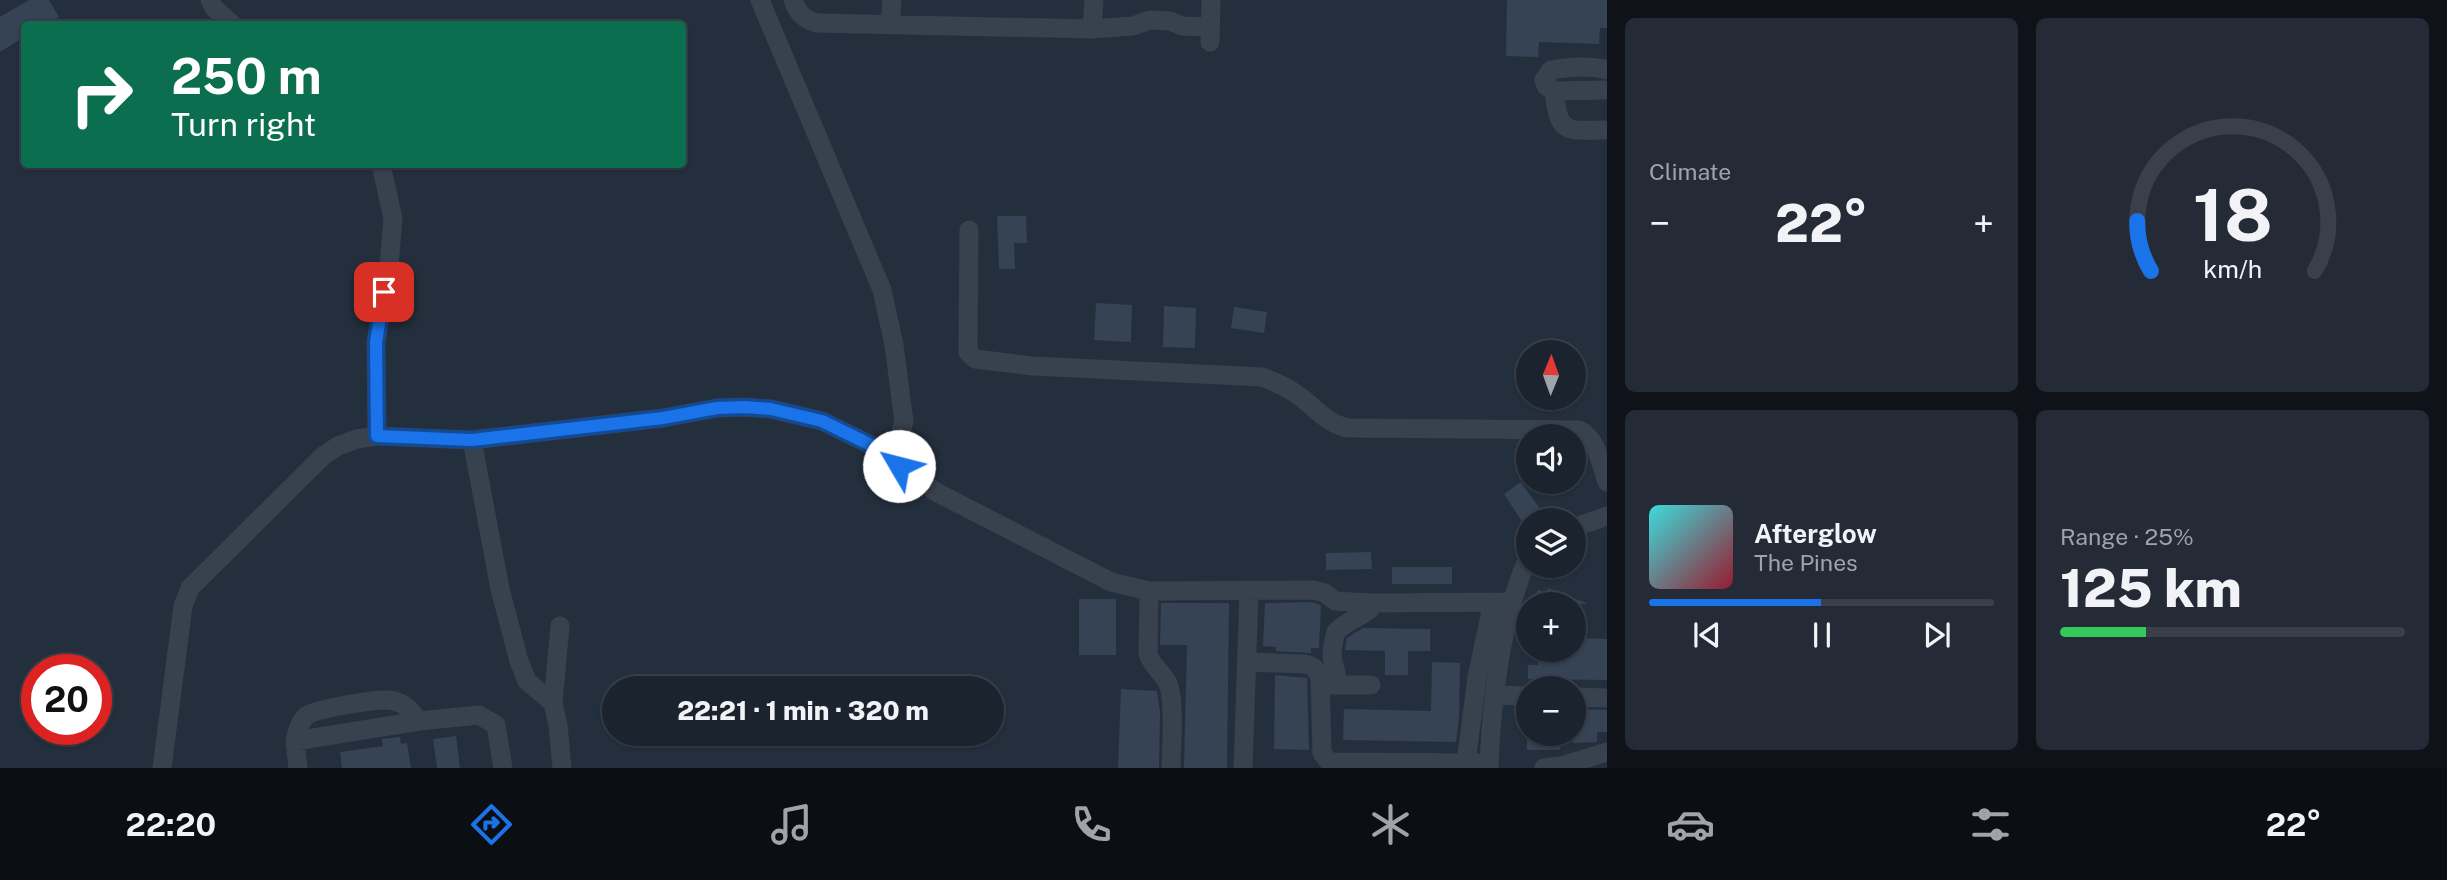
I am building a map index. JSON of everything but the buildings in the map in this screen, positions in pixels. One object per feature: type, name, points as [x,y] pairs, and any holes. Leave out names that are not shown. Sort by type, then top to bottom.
[{"type":"street","points":[[210,0],[214,8],[229,21]]},
{"type":"street","points":[[760,0],[882,290],[894,345],[904,422],[900,435],[899,466]]},
{"type":"street","points":[[793,0],[797,11],[805,19],[817,23],[1093,29],[1133,26],[1150,20],[1170,21],[1210,35],[1211,0]]},
{"type":"street","points":[[890,25],[891,0]]},
{"type":"street","points":[[1093,29],[1094,0]]},
{"type":"street","points":[[1607,70],[1569,67],[1551,70],[1544,80],[1546,86],[1554,91],[1607,90]]},
{"type":"street","points":[[1554,91],[1557,118],[1569,130],[1607,130]]},
{"type":"street","points":[[377,436],[376,342],[393,219],[382,168]]},
{"type":"street","points":[[969,230],[968,352],[975,359],[1021,365],[1262,377],[1300,397],[1336,425],[1348,428],[1579,430],[1587,434],[1592,441],[1607,482]]},
{"type":"street","points":[[162,768],[183,606],[190,588],[324,455],[357,439],[377,436],[472,440],[663,418],[717,408],[771,409],[822,421],[875,447],[936,492],[1111,582],[1149,591],[1313,590],[1325,593],[1335,601],[1510,607]]},
{"type":"street","points":[[875,447],[900,435]]},
{"type":"street","points":[[472,440],[500,589],[519,661],[527,681],[553,703]]},
{"type":"street","points":[[1586,523],[1607,516]]},
{"type":"street","points":[[1466,764],[1477,677],[1521,578]]},
{"type":"street","points":[[1149,591],[1148,654],[1168,683],[1172,697],[1171,768]]},
{"type":"street","points":[[1243,768],[1249,592]]},
{"type":"street","points":[[1325,685],[1335,681],[1337,675],[1332,653],[1336,632],[1351,620],[1363,615],[1370,609],[1371,603]]},
{"type":"street","points":[[1248,662],[1311,664],[1325,685],[1322,753],[1329,762],[1489,766],[1495,695],[1510,607]]},
{"type":"street","points":[[560,626],[553,703],[562,768]]},
{"type":"street","points":[[1325,685],[1371,685]]},
{"type":"street","points":[[1495,695],[1516,696]]},
{"type":"street","points":[[1586,697],[1607,698]]},
{"type":"street","points":[[299,768],[295,741],[298,728],[307,715],[317,710],[388,699],[410,708],[419,721]]},
{"type":"street","points":[[295,741],[419,721],[479,715],[492,721],[498,732],[503,768]]},
{"type":"street","points":[[1544,768],[1561,766],[1607,752]]},
{"type":"route","points":[[384,292],[376,342],[377,436],[472,440],[663,418],[717,408],[744,407],[771,409],[822,421],[875,447],[899,466]]}]
